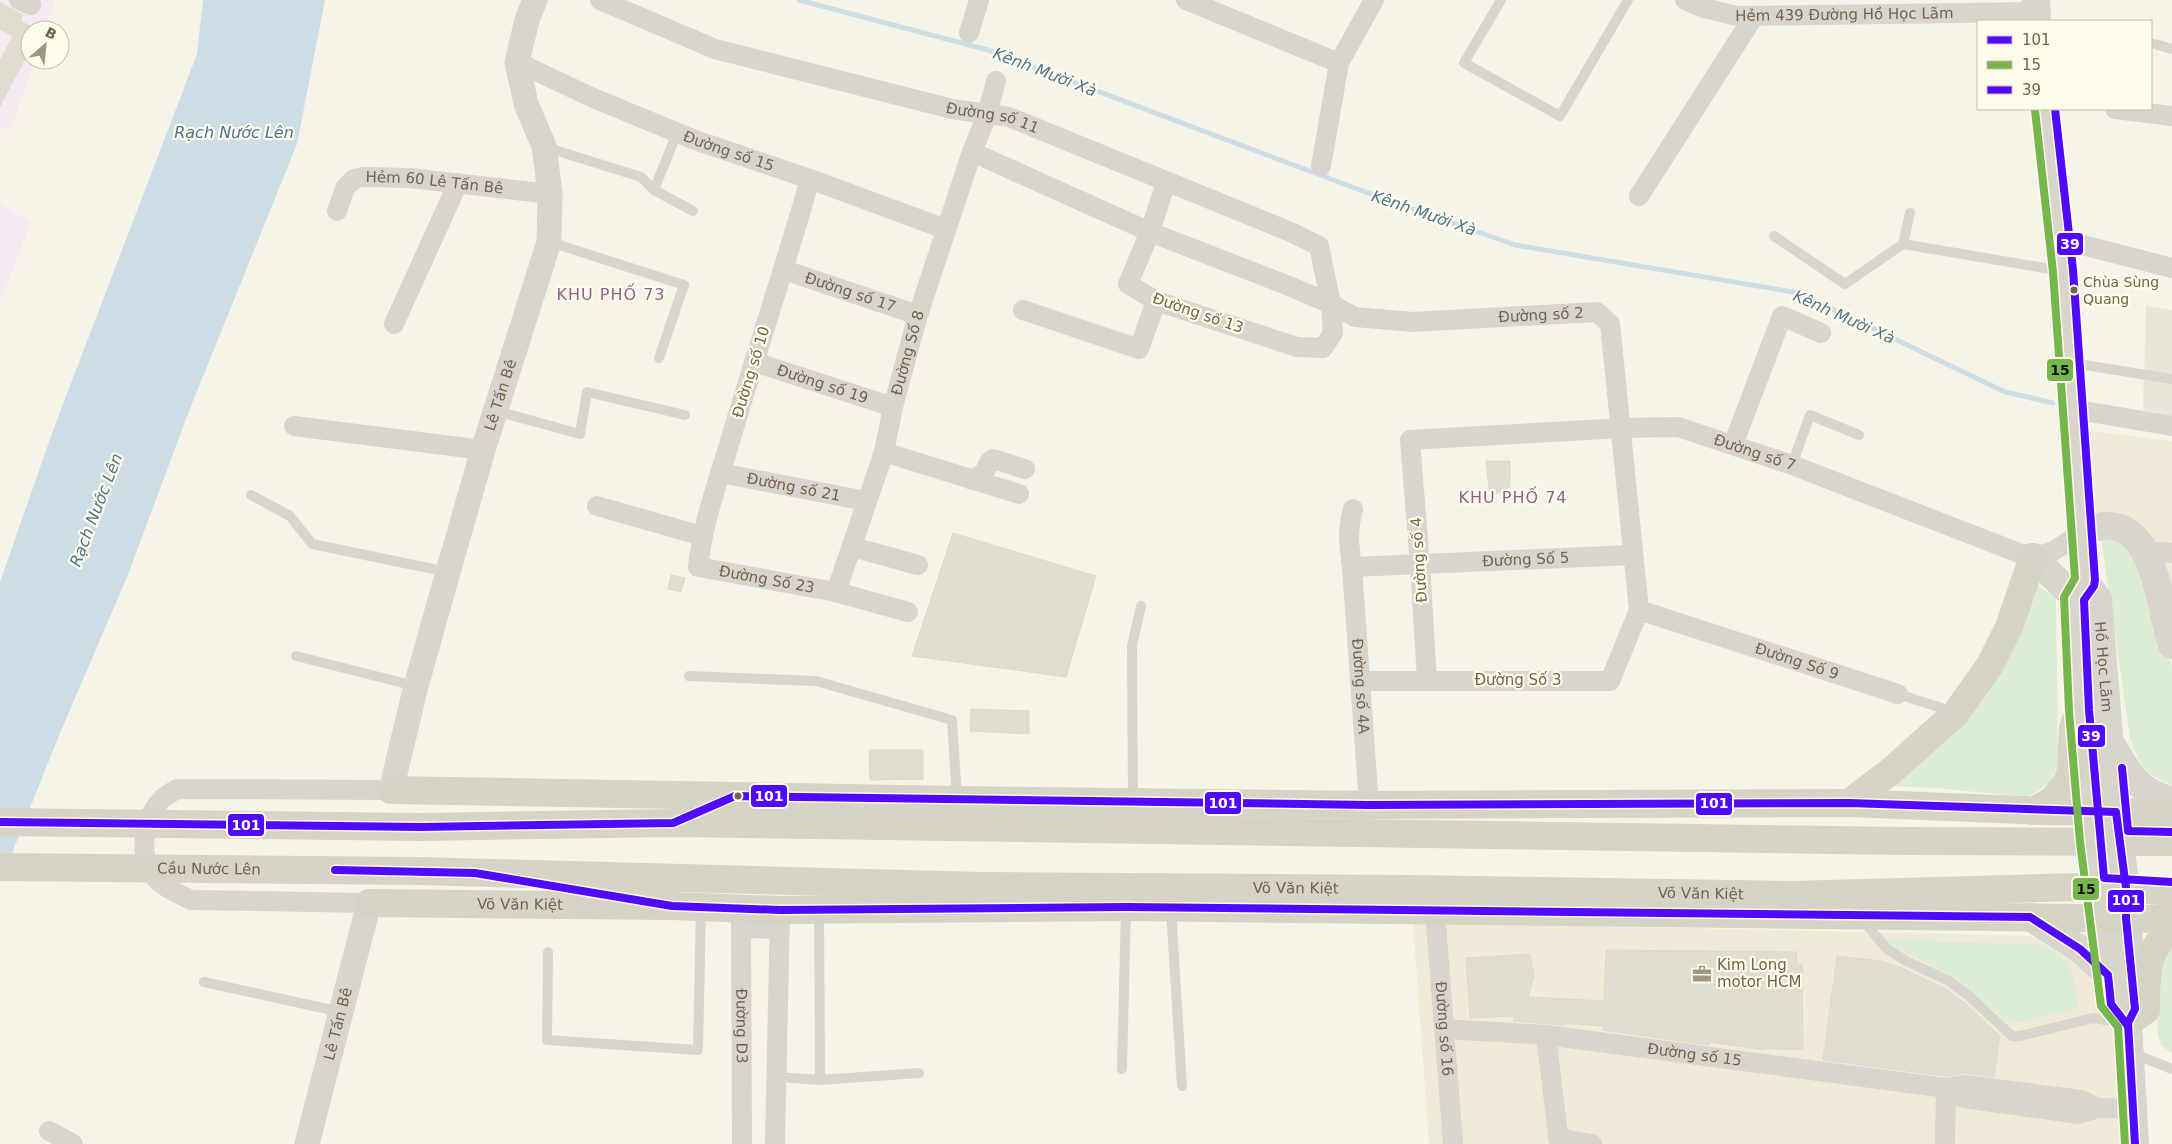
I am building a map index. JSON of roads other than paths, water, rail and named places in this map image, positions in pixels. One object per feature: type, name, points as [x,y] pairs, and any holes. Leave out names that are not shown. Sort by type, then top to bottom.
[{"type":"highway","points":[[673,823],[735,796]]},
{"type":"highway","points":[[0,822],[420,827],[673,823],[1906,841],[2172,842]]},
{"type":"highway","name":"Cầu Nước Lên","points":[[0,867],[419,872]]},
{"type":"highway","name":"Võ Văn Kiệt","points":[[419,872],[981,886],[1408,888],[1792,895],[2095,887],[2172,892]]},
{"type":"highway","points":[[475,873],[672,906]]},
{"type":"main road","name":"Hồ Học Lãm","points":[[2045,110],[2063,271],[2080,534],[2079,711],[2090,841],[2112,1004],[2128,1023]]},
{"type":"main road","points":[[2080,534],[2093,527],[2108,526],[2124,530],[2137,540],[2159,552],[2158,582],[2172,644]]},
{"type":"main road","points":[[1849,803],[1891,771],[1956,713],[1990,665],[2008,627],[2033,557],[2079,589]]},
{"type":"main road","name":"Hồ Học Lãm","points":[[2079,589],[2098,598],[2109,740],[2119,841],[2126,888],[2126,918],[2135,1009],[2128,1023],[2136,1144]]},
{"type":"main road","points":[[2033,811],[2052,801],[2067,782],[2071,771],[2073,728],[2079,711]]},
{"type":"main road","points":[[2109,740],[2131,778],[2142,788],[2160,798],[2172,800]]},
{"type":"main road","points":[[391,790],[1369,805],[1849,803],[2033,811],[2172,813]]},
{"type":"main road","name":"Võ Văn Kiệt","points":[[369,903],[701,907],[741,918],[780,919],[819,910],[1126,907],[2172,919]]},
{"type":"main road","points":[[2030,917],[2080,949],[2108,975]]},
{"type":"main road","points":[[2128,1023],[2146,1010],[2147,963],[2155,948],[2172,931]]},
{"type":"street","name":"Lê Tấn Bê","points":[[391,790],[416,686],[483,450],[549,242],[550,194],[544,146],[526,104],[517,62],[527,20],[535,0]]},
{"type":"street","name":"Đường số 11","points":[[600,0],[715,49],[952,109],[1008,117],[1293,233],[1319,246],[1331,304]]},
{"type":"street","points":[[969,33],[979,0]]},
{"type":"street","points":[[1186,0],[1340,63]]},
{"type":"street","points":[[1321,166],[1340,63],[1374,0]]},
{"type":"street","name":"Hẻm 439 Đường Hồ Học Lãm","points":[[1685,0],[1704,8],[1737,16],[2036,11]]},
{"type":"street","points":[[1639,196],[1754,16]]},
{"type":"street","name":"Đường số 15","points":[[517,62],[591,97],[677,133],[810,179],[945,229]]},
{"type":"street","name":"Đường Số 8","points":[[836,592],[884,452],[893,407],[918,315],[945,229],[987,115],[996,80]]},
{"type":"street","points":[[2123,110],[2172,116]]},
{"type":"street","points":[[972,152],[1150,232],[1166,182]]},
{"type":"street","name":"Hẻm 60 Lê Tấn Bê","points":[[337,211],[345,188],[354,179],[363,177],[410,178],[550,194]]},
{"type":"street","name":"Đường số 10","points":[[698,567],[702,536],[720,473],[784,270],[810,179]]},
{"type":"street","points":[[394,324],[458,183]]},
{"type":"street","name":"Đường số 13","points":[[1150,232],[1128,284],[1156,301],[1298,346],[1323,348],[1333,333],[1331,304]]},
{"type":"street","name":"Đường số 2","points":[[1150,232],[1331,304],[1355,318],[1412,322],[1597,312],[1610,324],[1639,610],[1610,681]]},
{"type":"street","points":[[2059,239],[2172,268]]},
{"type":"street","name":"Đường số 17","points":[[784,270],[918,315]]},
{"type":"street","points":[[1023,310],[1139,349],[1156,301]]},
{"type":"street","points":[[1732,445],[1782,316],[1821,334]]},
{"type":"street","name":"Đường số 19","points":[[754,362],[893,407]]},
{"type":"street","points":[[2072,409],[2172,426]]},
{"type":"street","points":[[294,426],[483,450]]},
{"type":"street","name":"Đường số 7","points":[[1410,440],[1622,428],[1678,427],[1792,465],[2033,557]]},
{"type":"street","name":"Đường số 4","points":[[1410,440],[1427,680]]},
{"type":"street","points":[[884,452],[1019,494]]},
{"type":"street","points":[[972,480],[984,473],[993,459],[1025,470]]},
{"type":"street","name":"Đường số 21","points":[[720,473],[866,501]]},
{"type":"street","points":[[597,506],[702,536]]},
{"type":"street","name":"Đường số 4A","points":[[1353,509],[1348,526],[1348,541],[1352,567],[1369,805]]},
{"type":"street","points":[[2033,557],[2047,555],[2080,534]]},
{"type":"street","points":[[853,546],[918,565]]},
{"type":"street","name":"Đường Số 5","points":[[1352,567],[1632,555]]},
{"type":"street","name":"Đường Số 23","points":[[698,567],[836,592],[908,612]]},
{"type":"street","name":"Đường Số 9","points":[[1639,610],[1898,694]]},
{"type":"street","name":"Đường Số 3","points":[[1360,681],[1610,681]]},
{"type":"street","points":[[369,903],[202,902],[191,900],[166,887],[150,871],[145,851],[146,824],[161,800],[178,789],[391,790]]},
{"type":"street","name":"Lê Tấn Bê","points":[[307,1144],[369,903]]},
{"type":"street","name":"Đường số 16","points":[[1435,911],[1454,1144]]},
{"type":"street","name":"Đường D3","points":[[741,918],[742,1144]]},
{"type":"street","points":[[775,1144],[780,919]]},
{"type":"street","name":"Đường số 15","points":[[1444,1029],[1546,1035],[1946,1088],[1963,1098],[2079,1114],[2098,1108],[2133,1109]]},
{"type":"street","points":[[1546,1035],[1558,1141],[1592,1144]]},
{"type":"street","points":[[1945,1144],[1946,1088]]},
{"type":"street","points":[[48,1131],[73,1144]]},
{"type":"lane","points":[[1501,0],[1464,63],[1560,116],[1628,0]]},
{"type":"lane","points":[[2152,43],[2172,49]]},
{"type":"lane","points":[[654,190],[677,133]]},
{"type":"lane","points":[[544,146],[641,177],[654,190],[693,211]]},
{"type":"lane","points":[[1774,236],[1845,284],[1903,244],[1910,213]]},
{"type":"lane","points":[[549,242],[684,285],[659,358]]},
{"type":"lane","points":[[1903,244],[2063,271]]},
{"type":"lane","points":[[2069,362],[2172,379]]},
{"type":"lane","points":[[496,411],[580,434],[587,392],[685,415]]},
{"type":"lane","points":[[1792,465],[1810,415],[1859,435]]},
{"type":"lane","points":[[250,495],[290,516],[312,544],[448,572]]},
{"type":"lane","points":[[1133,802],[1132,646],[1141,606]]},
{"type":"lane","points":[[296,656],[416,686]]},
{"type":"lane","points":[[689,676],[816,681],[952,720],[957,800]]},
{"type":"lane","name":"Đường Số 9","points":[[1898,694],[1956,713]]},
{"type":"lane","points":[[548,952],[547,1040],[698,1050],[701,907]]},
{"type":"lane","points":[[1122,1069],[1126,907]]},
{"type":"lane","points":[[1171,908],[1182,1086]]},
{"type":"lane","points":[[819,910],[820,1080]]},
{"type":"lane","points":[[1859,915],[1886,948],[1906,961],[1949,981],[1969,996],[2012,1036],[2020,1036],[2093,1018],[2128,1023]]},
{"type":"lane","points":[[204,982],[342,1012]]},
{"type":"lane","points":[[2129,1051],[2172,1069]]},
{"type":"lane","points":[[777,1077],[820,1080],[919,1073]]},
{"type":"water","name":"Rạch Nước Lên","points":[[203,0],[325,0],[297,144],[189,411],[127,577],[60,733],[0,883],[0,582],[55,425],[197,54]]},
{"type":"waterway","name":"Kênh Mười Xà","points":[[799,0],[988,50],[1376,196],[1515,245],[1799,293],[2005,392],[2053,403]]},
{"type":"place","name":"Chùa Sùng Quang","points":[[2074,290]]},
{"type":"place","name":"Kim Long motor HCM","points":[[1702,974]]},
{"type":"district","name":"KHU PHỐ 73","points":[[611,294]]},
{"type":"district","name":"KHU PHỐ 74","points":[[1513,497]]}]
